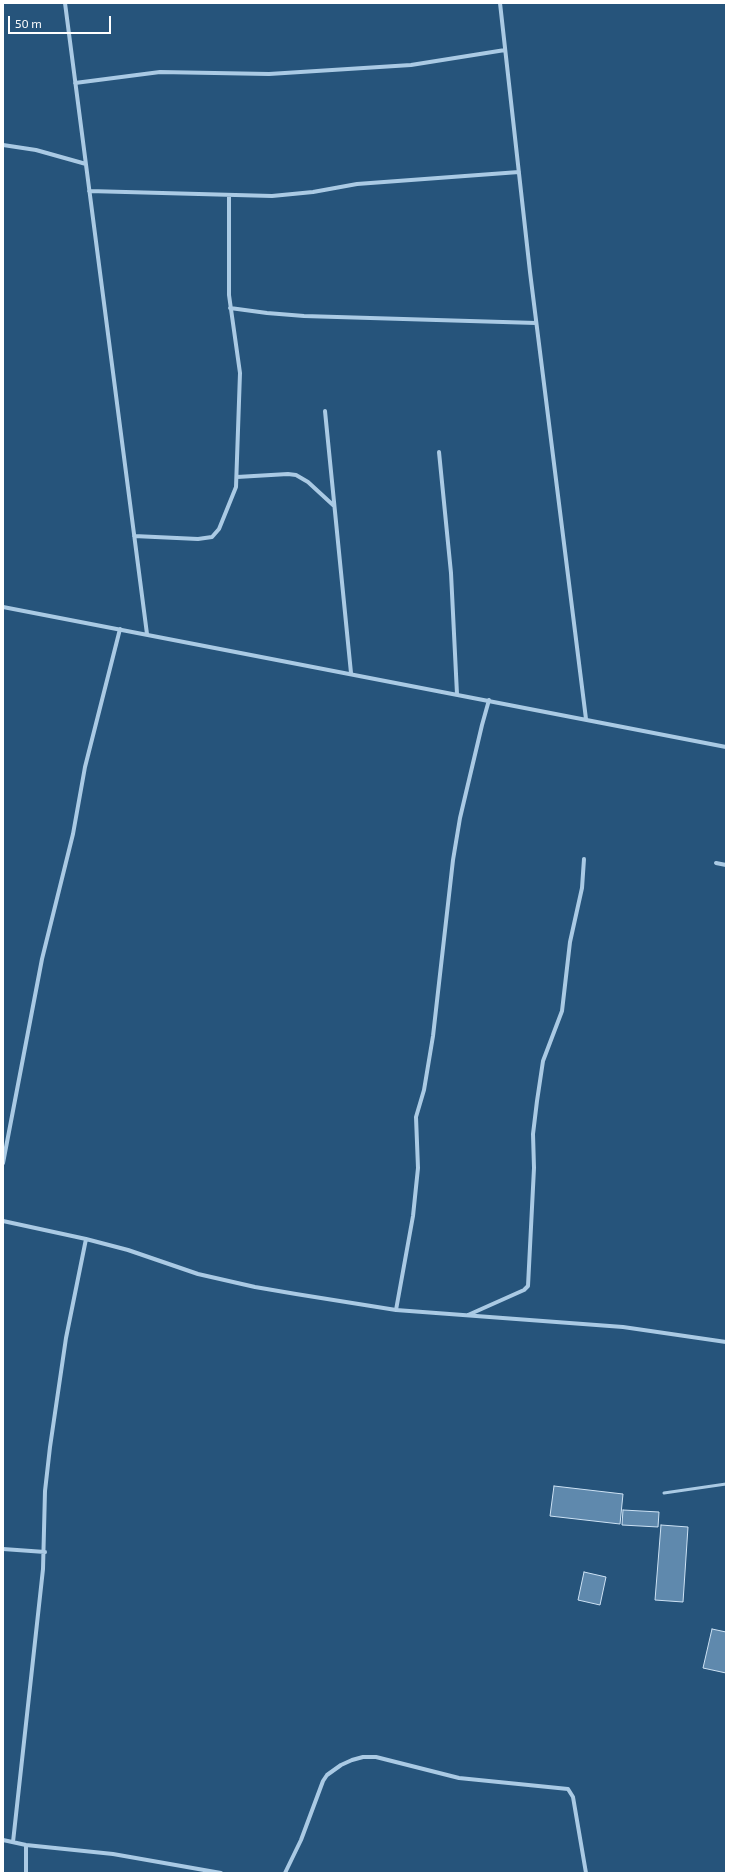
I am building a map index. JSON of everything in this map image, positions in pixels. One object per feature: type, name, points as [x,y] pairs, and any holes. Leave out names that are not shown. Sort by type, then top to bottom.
[{"type":"street","points":[[65,3],[148,634]]},
{"type":"street","points":[[500,3],[536,323],[586,719]]},
{"type":"street","points":[[75,83],[160,72],[269,74],[411,65],[505,50]]},
{"type":"street","points":[[3,145],[36,150],[86,164]]},
{"type":"street","points":[[89,191],[272,196],[314,192],[357,184],[519,172]]},
{"type":"street","points":[[134,536],[198,539],[212,537],[220,529],[234,494],[237,477],[240,373],[230,308],[229,195]]},
{"type":"street","points":[[230,308],[304,316],[536,323]]},
{"type":"street","points":[[325,411],[333,505],[351,673]]},
{"type":"street","points":[[439,452],[453,594],[457,694]]},
{"type":"street","points":[[237,477],[288,474],[296,475],[308,482],[333,505]]},
{"type":"street","points":[[3,607],[120,628],[726,747]]},
{"type":"street","points":[[3,1163],[42,958],[73,834],[86,761],[120,628]]},
{"type":"street","points":[[396,1310],[413,1216],[418,1168],[416,1117],[424,1090],[433,1036],[453,860],[465,795],[489,700]]},
{"type":"street","points":[[466,1316],[524,1290],[528,1286],[534,1168],[533,1134],[542,1061],[562,1011],[570,942],[582,888],[584,859]]},
{"type":"street","points":[[716,864],[726,865]]},
{"type":"street","points":[[3,1221],[86,1239],[128,1250],[198,1274],[255,1287],[396,1310],[623,1327],[726,1342]]},
{"type":"street","points":[[13,1842],[44,1552],[45,1491],[50,1447],[66,1338],[86,1239]]},
{"type":"street","points":[[3,1549],[44,1552]]},
{"type":"street","points":[[285,1873],[301,1840],[323,1781],[327,1775],[341,1765],[363,1757],[376,1757],[396,1761],[427,1771],[459,1778],[568,1789],[573,1795],[586,1873]]},
{"type":"street","points":[[3,1840],[26,1845],[112,1854],[221,1873]]},
{"type":"street","points":[[26,1845],[26,1873]]},
{"type":"lane","points":[[664,1493],[726,1484]]},
{"type":"building","points":[[554,1486],[623,1494],[620,1524],[550,1516]]},
{"type":"building","points":[[623,1510],[659,1512],[658,1527],[622,1525]]},
{"type":"building","points":[[661,1525],[688,1527],[683,1602],[655,1600]]},
{"type":"building","points":[[584,1572],[606,1577],[600,1605],[578,1600]]},
{"type":"building","points":[[712,1629],[726,1632],[726,1673],[703,1668]]}]
